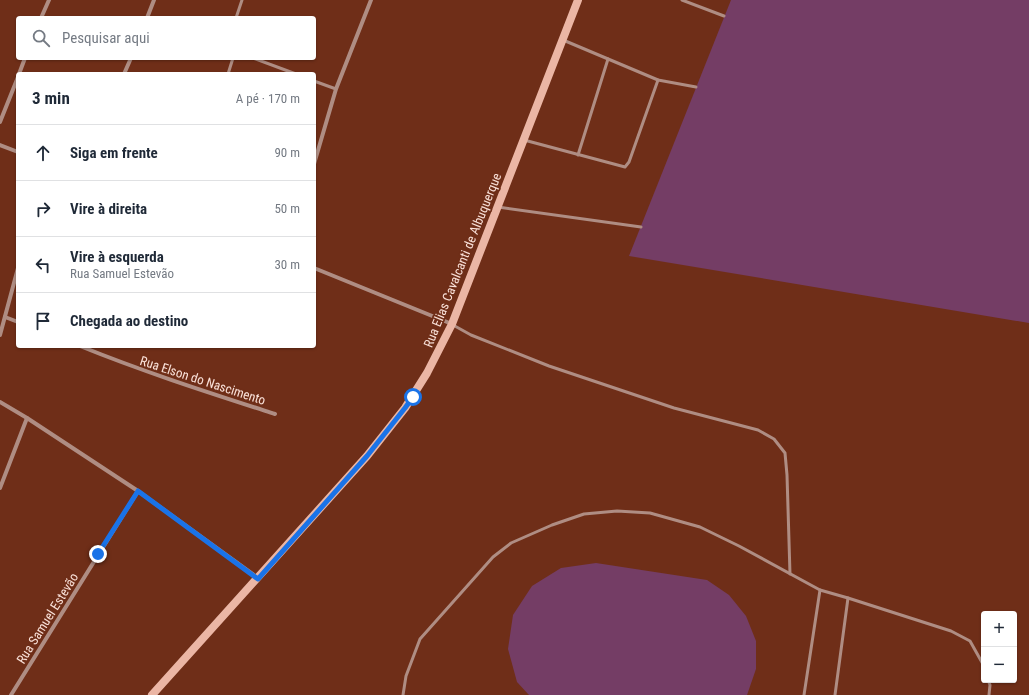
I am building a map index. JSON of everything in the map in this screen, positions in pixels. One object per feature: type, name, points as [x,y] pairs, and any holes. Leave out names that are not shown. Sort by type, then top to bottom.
[{"type":"street","points":[[42,16],[48,0]]},
{"type":"street","points":[[148,16],[154,0]]},
{"type":"street","points":[[316,157],[336,89],[371,0]]},
{"type":"street","name":"Rua Elias Cavalcanti de Albuquerque","points":[[152,695],[258,579],[367,456],[405,408],[427,373],[452,324],[578,0]]},
{"type":"street","points":[[19,72],[24,60]]},
{"type":"street","points":[[125,72],[130,60]]},
{"type":"street","points":[[0,122],[16,80]]},
{"type":"street","points":[[0,145],[16,151]]},
{"type":"street","points":[[316,269],[452,324]]},
{"type":"street","points":[[0,335],[16,276]]},
{"type":"street","points":[[5,317],[16,321]]},
{"type":"street","name":"Rua Elson do Nascimento","points":[[85,348],[126,365],[275,414]]},
{"type":"street","points":[[0,402],[138,491],[258,579]]},
{"type":"street","points":[[0,488],[27,418]]},
{"type":"street","name":"Rua Samuel Estevão","points":[[11,695],[138,491]]},
{"type":"lane","points":[[237,16],[242,0]]},
{"type":"lane","points":[[682,0],[724,16]]},
{"type":"lane","points":[[562,40],[658,80],[696,87]]},
{"type":"lane","points":[[578,154],[608,59]]},
{"type":"lane","points":[[229,72],[232,60]]},
{"type":"lane","points":[[258,60],[291,72]]},
{"type":"lane","points":[[523,140],[625,167],[658,80]]},
{"type":"lane","points":[[316,82],[336,89]]},
{"type":"lane","points":[[498,207],[641,227]]},
{"type":"lane","points":[[452,324],[471,335],[549,366],[674,408],[758,430],[774,439],[785,453],[788,475],[790,574]]},
{"type":"lane","points":[[403,695],[406,676],[420,639],[493,557],[511,542],[552,525],[584,514],[617,511],[650,513],[700,527],[820,590],[951,631],[970,641],[981,661]]},
{"type":"lane","points":[[804,695],[820,590]]},
{"type":"lane","points":[[835,695],[848,598]]},
{"type":"lane","points":[[989,695],[990,683]]},
{"type":"shaded area","points":[[731,0],[1029,0],[1029,323],[629,256]]},
{"type":"shaded area","points":[[596,563],[707,580],[729,595],[746,616],[756,641],[756,669],[747,695],[529,695],[517,682],[508,649],[513,615],[532,586],[561,568]]},
{"type":"route","points":[[98,554],[138,491],[258,579],[367,456],[413,397]]}]
